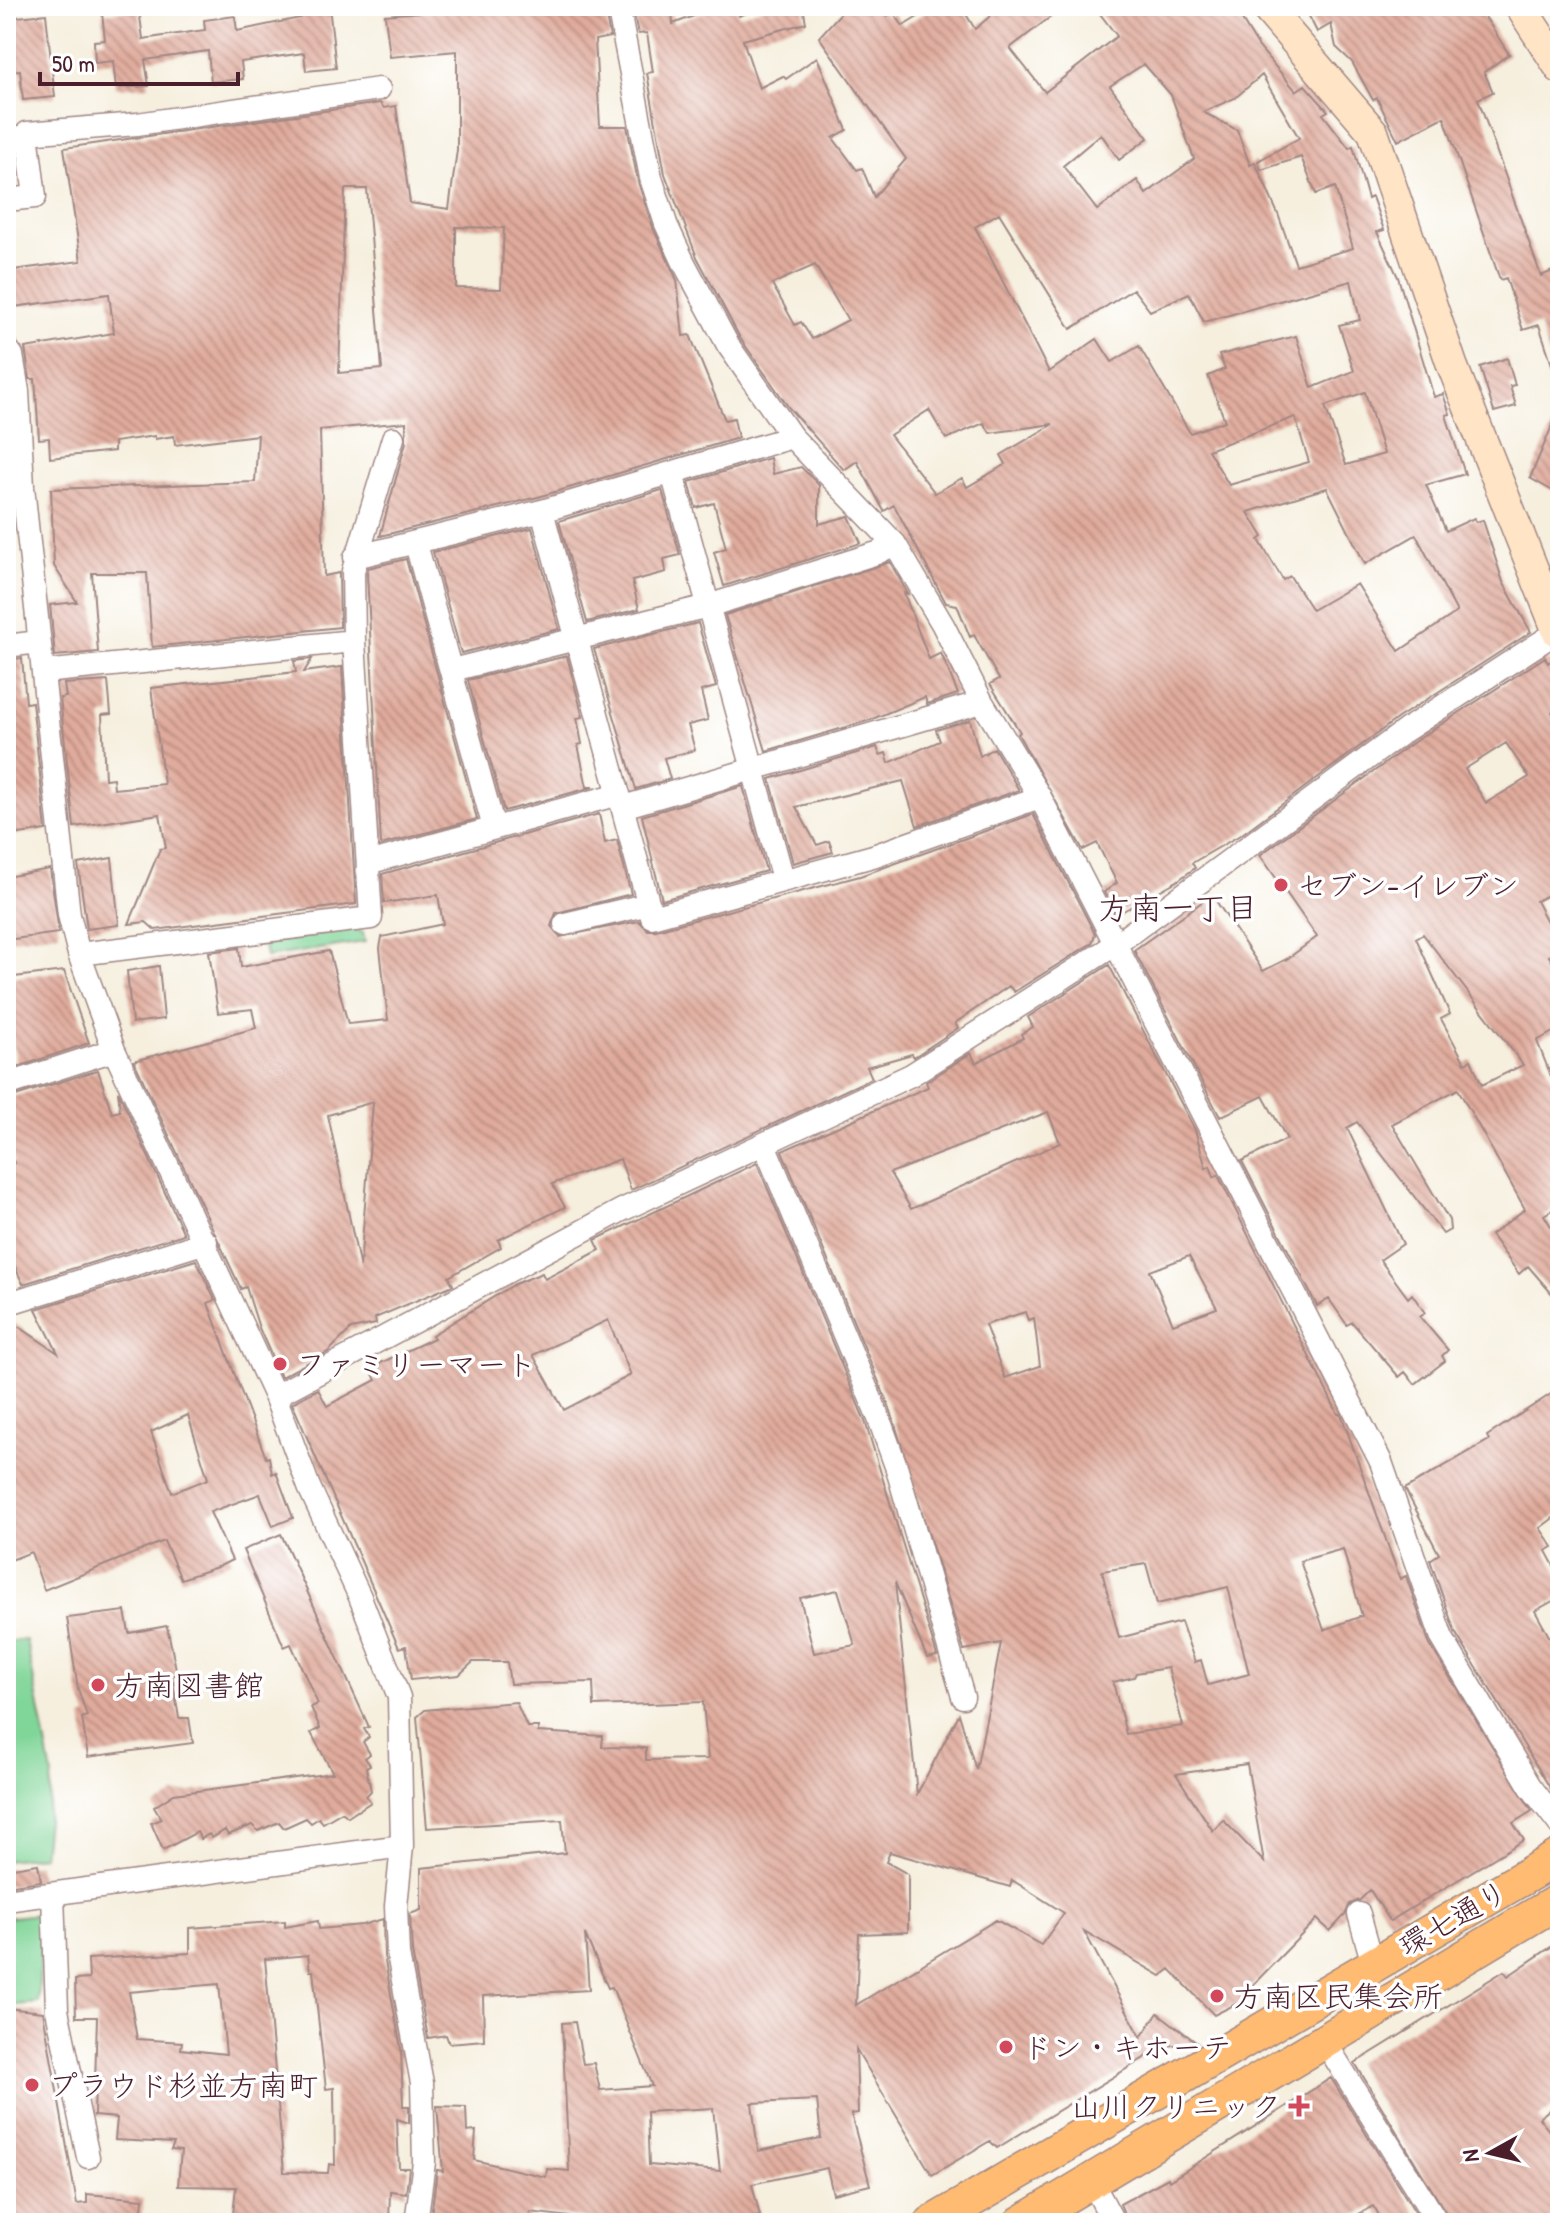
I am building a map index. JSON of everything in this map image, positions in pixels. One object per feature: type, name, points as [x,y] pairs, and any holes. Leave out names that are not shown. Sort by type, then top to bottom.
[{"type":"main road","name":"環七通り","points":[[932,2223],[1560,1856]]},
{"type":"main road","name":"環七通り","points":[[1021,2223],[1560,1900]]},
{"type":"street","points":[[618,6],[639,124],[666,224],[728,345],[792,437],[895,544],[943,625],[982,702],[1040,797],[1381,1462],[1442,1638],[1530,1786],[1560,1825]]},
{"type":"street","points":[[275,1396],[622,1210],[911,1075],[1116,944],[1406,730],[1559,631],[1455,373],[1373,132],[1265,6]]},
{"type":"street","points":[[1520,6],[1560,68]]},
{"type":"street","points":[[6,200],[35,197],[27,133],[137,124],[379,89]]},
{"type":"street","points":[[6,347],[12,355],[18,391],[14,490],[43,672],[69,915],[79,954],[114,1050],[206,1242],[275,1396],[309,1487],[360,1597],[399,1697],[402,1846],[396,1906],[398,1954],[422,2083],[424,2162],[416,2223]]},
{"type":"street","points":[[355,557],[542,511],[792,437]]},
{"type":"street","points":[[79,954],[371,918],[354,641],[355,557],[393,438]]},
{"type":"street","points":[[672,473],[783,879]]},
{"type":"street","points":[[542,511],[652,917],[873,856],[1040,797]]},
{"type":"street","points":[[416,544],[494,828]]},
{"type":"street","points":[[452,670],[708,606],[877,553],[895,544]]},
{"type":"street","points":[[43,672],[354,641]]},
{"type":"street","points":[[6,646],[39,642]]},
{"type":"street","points":[[368,863],[494,828],[753,769],[982,702]]},
{"type":"street","points":[[565,924],[649,904]]},
{"type":"street","points":[[6,1085],[114,1050]]},
{"type":"street","points":[[764,1144],[873,1402],[897,1469],[963,1697]]},
{"type":"street","points":[[6,1304],[206,1242]]},
{"type":"street","points":[[6,1900],[402,1846]]},
{"type":"street","points":[[53,1894],[57,2010],[88,2157]]},
{"type":"street","points":[[1359,1914],[1373,1964]]},
{"type":"street","points":[[1325,2042],[1438,2223]]},
{"type":"street","points":[[1091,2180],[1114,2223]]},
{"type":"green space","points":[[11,128],[16,190],[6,191],[6,129]]},
{"type":"green space","points":[[354,928],[363,933],[365,942],[266,957],[263,940]]},
{"type":"green space","points":[[26,1640],[52,1774],[43,1856],[6,1860],[6,1642]]},
{"type":"green space","points":[[37,1914],[41,1945],[38,2003],[6,2006],[6,1918]]},
{"type":"building","points":[[298,6],[329,6],[336,68],[306,71],[304,53],[241,62],[243,79],[211,82],[208,51],[145,60],[149,86],[116,88],[113,61],[95,63],[94,41],[105,40],[102,13],[139,9],[143,39],[205,30],[204,20],[235,16],[237,31],[300,18]]},
{"type":"building","points":[[456,6],[527,6],[528,14],[604,6],[610,37],[595,40],[600,126],[627,126],[638,182],[653,228],[677,280],[683,336],[690,335],[725,420],[734,418],[738,438],[538,497],[380,536],[406,442],[406,422],[320,430],[324,576],[339,573],[340,627],[152,647],[147,573],[92,573],[98,652],[55,656],[50,605],[77,602],[54,566],[51,489],[255,482],[258,435],[175,445],[174,436],[155,439],[155,436],[114,442],[114,451],[50,458],[49,438],[39,439],[35,379],[30,379],[25,348],[114,333],[109,294],[6,308],[6,271],[81,261],[64,148],[380,103],[384,108],[396,106],[410,203],[449,209],[457,150],[457,51],[390,57],[385,15],[456,9]],"holes":[[[345,189],[367,189],[382,369],[339,373]],[[456,227],[504,228],[501,289],[456,288]]]},
{"type":"building","points":[[632,6],[665,6],[665,10],[672,9],[673,24],[720,6],[736,6],[739,16],[767,6],[803,6],[806,23],[743,40],[759,88],[783,76],[786,79],[817,57],[847,130],[833,138],[857,170],[862,168],[874,197],[906,159],[819,37],[847,6],[880,6],[887,16],[893,12],[903,26],[936,6],[961,6],[975,29],[1002,6],[1065,6],[1010,48],[1045,92],[1117,36],[1094,6],[1247,6],[1249,14],[1242,20],[1258,46],[1296,91],[1305,85],[1328,111],[1323,114],[1349,148],[1353,146],[1368,199],[1372,197],[1384,230],[1377,232],[1398,277],[1434,397],[1443,394],[1450,414],[1446,415],[1465,474],[1426,485],[1446,531],[1474,518],[1476,522],[1483,520],[1503,582],[1531,632],[1398,718],[1242,834],[1192,863],[1195,868],[1177,881],[1116,915],[1104,892],[1117,883],[1097,843],[1083,850],[1018,734],[1020,732],[990,684],[999,679],[974,635],[970,637],[957,605],[946,603],[894,505],[884,511],[857,461],[844,470],[789,408],[740,338],[697,257],[665,174],[647,73],[653,72],[647,33],[638,34]],"holes":[[[1144,64],[1171,95],[1194,159],[1146,194],[1137,180],[1097,210],[1063,166],[1101,134],[1119,160],[1148,138],[1110,86]],[[1262,75],[1299,138],[1258,161],[1261,170],[1301,157],[1316,194],[1335,187],[1353,248],[1296,265],[1278,214],[1255,162],[1250,165],[1237,130],[1203,112],[1235,98]],[[999,213],[1071,329],[1133,289],[1150,311],[1189,293],[1204,322],[1351,281],[1360,320],[1339,325],[1354,371],[1312,388],[1296,336],[1219,355],[1225,369],[1208,376],[1225,421],[1190,433],[1139,346],[1112,362],[1097,339],[1049,372],[975,227]],[[815,265],[848,320],[812,339],[801,322],[795,325],[772,284]],[[1365,392],[1384,454],[1346,465],[1325,406]],[[929,410],[946,439],[984,423],[990,433],[1053,424],[1001,455],[1006,464],[967,487],[962,478],[935,493],[890,435]],[[1295,417],[1309,462],[1229,485],[1208,450]],[[1327,488],[1365,564],[1416,535],[1457,612],[1399,651],[1357,584],[1312,610],[1290,576],[1283,580],[1259,540],[1263,537],[1248,512]]]},
{"type":"building","points":[[1321,6],[1478,6],[1509,54],[1484,72],[1493,92],[1478,99],[1541,276],[1560,268],[1560,376],[1556,377],[1539,325],[1523,330],[1506,278],[1500,280],[1444,117],[1398,141],[1377,98],[1373,100],[1352,62],[1336,47],[1331,24],[1317,32],[1308,14]]},
{"type":"building","points":[[46,14],[55,97],[23,100],[20,70],[6,72],[6,49],[11,48],[8,18]]},
{"type":"building","points":[[1507,358],[1515,385],[1510,386],[1516,406],[1494,412],[1480,367]]},
{"type":"building","points":[[1560,407],[1560,495],[1530,478]]},
{"type":"building","points":[[770,458],[773,474],[801,467],[819,485],[819,524],[849,516],[861,543],[724,586],[714,552],[726,548],[714,503],[696,508],[689,482]]},
{"type":"building","points":[[662,490],[680,555],[664,559],[666,572],[632,581],[639,609],[587,622],[559,521]]},
{"type":"building","points":[[532,528],[559,629],[461,653],[433,552]]},
{"type":"building","points":[[406,559],[477,819],[381,845],[367,573],[368,568]]},
{"type":"building","points":[[890,562],[908,594],[904,593],[929,659],[941,653],[958,694],[927,704],[925,697],[870,720],[766,751],[725,615]]},
{"type":"building","points":[[698,623],[716,687],[701,691],[708,720],[688,725],[695,750],[664,758],[670,779],[636,789],[594,649]]},
{"type":"building","points":[[1560,654],[1560,706],[1552,712],[1560,725],[1560,889],[1536,901],[1560,946],[1560,950],[1549,956],[1560,974],[1560,1028],[1537,1041],[1560,1099],[1560,1205],[1544,1215],[1560,1241],[1560,1303],[1528,1266],[1519,1274],[1491,1235],[1525,1209],[1458,1089],[1392,1124],[1449,1220],[1450,1230],[1443,1234],[1357,1122],[1347,1128],[1403,1244],[1380,1260],[1408,1298],[1412,1294],[1425,1313],[1420,1317],[1448,1350],[1442,1356],[1445,1361],[1415,1384],[1405,1372],[1399,1377],[1352,1322],[1347,1325],[1329,1299],[1317,1306],[1242,1161],[1287,1139],[1263,1096],[1220,1117],[1134,950],[1212,895],[1263,971],[1287,959],[1317,937],[1260,855],[1414,742],[1545,657],[1548,663]],"holes":[[[1506,743],[1529,777],[1486,803],[1465,769]],[[1423,934],[1499,1033],[1523,1065],[1482,1085],[1471,1060],[1465,1063],[1441,1019],[1450,1014],[1416,938]]]},
{"type":"building","points":[[567,656],[583,717],[577,718],[582,744],[578,745],[587,787],[593,787],[504,811],[468,680]]},
{"type":"building","points":[[22,658],[26,703],[32,702],[46,830],[6,836],[6,660]]},
{"type":"building","points":[[312,659],[304,672],[342,667],[356,904],[155,930],[146,922],[129,924],[160,849],[166,848],[160,814],[74,827],[60,698],[66,697],[64,684],[108,681],[111,714],[102,715],[105,779],[113,778],[114,789],[164,784],[151,688],[296,672],[294,661]]},
{"type":"building","points":[[970,720],[980,756],[994,748],[1019,790],[917,826],[903,781],[796,807],[817,845],[829,841],[833,852],[793,863],[770,779],[877,747],[880,755],[886,753],[889,763],[940,741],[936,730]]},
{"type":"building","points":[[743,786],[766,871],[662,900],[642,816]]},
{"type":"building","points":[[599,814],[605,843],[617,840],[631,894],[556,913],[551,926],[560,937],[639,921],[648,930],[656,930],[860,876],[1033,814],[1095,934],[1092,943],[1014,992],[1009,986],[955,1023],[958,1028],[914,1057],[912,1054],[867,1067],[872,1078],[631,1190],[620,1159],[552,1184],[565,1207],[498,1240],[501,1247],[449,1277],[453,1285],[375,1318],[376,1324],[351,1329],[328,1352],[281,1377],[259,1328],[246,1287],[241,1289],[134,1061],[256,1028],[252,1009],[218,1013],[209,952],[239,948],[241,967],[329,951],[348,1024],[388,1020],[380,948],[382,937],[443,924],[438,895],[384,903],[382,874]],"holes":[[[373,1102],[360,1268],[328,1115]]]},
{"type":"building","points":[[112,858],[119,925],[87,929],[78,864]]},
{"type":"building","points":[[50,869],[59,933],[6,940],[6,877]]},
{"type":"building","points":[[1109,965],[1195,1130],[1206,1168],[1210,1166],[1214,1177],[1218,1175],[1338,1414],[1341,1414],[1400,1579],[1406,1576],[1430,1645],[1532,1811],[1513,1823],[1524,1840],[1390,1921],[1370,1890],[1360,1900],[1350,1904],[1345,1915],[1330,1931],[1317,1919],[1245,1993],[1250,1997],[1214,2015],[1170,1969],[1161,1976],[1084,1931],[1141,2037],[1158,2013],[1197,2043],[1164,2046],[997,2148],[990,2141],[932,2175],[856,2049],[858,2113],[851,2114],[870,2185],[833,2194],[827,2168],[752,2184],[760,2216],[731,2223],[586,2223],[587,2219],[530,2212],[528,2223],[430,2223],[437,2170],[443,2171],[437,2106],[466,2107],[467,2132],[476,2131],[474,2160],[546,2177],[547,2169],[569,2171],[562,2023],[575,2022],[583,2064],[594,2063],[600,2090],[652,2086],[612,1987],[608,1988],[585,1934],[589,1990],[483,1996],[484,2040],[449,2043],[446,2035],[428,2038],[412,1952],[410,1914],[421,1910],[421,1868],[565,1853],[562,1820],[427,1828],[417,1717],[425,1710],[516,1702],[527,1727],[538,1727],[538,1732],[603,1736],[602,1747],[646,1748],[646,1760],[708,1759],[703,1702],[594,1706],[593,1682],[510,1684],[507,1662],[473,1662],[459,1675],[411,1680],[406,1646],[399,1648],[292,1403],[318,1389],[327,1406],[376,1380],[370,1368],[434,1338],[432,1335],[515,1284],[542,1273],[545,1279],[600,1250],[595,1240],[757,1163],[865,1421],[937,1656],[927,1658],[895,1582],[917,1794],[959,1714],[976,1770],[1001,1643],[964,1650],[891,1411],[782,1151],[928,1087],[926,1082],[971,1053],[976,1063],[1023,1038],[1021,1034],[1033,1027],[1028,1017]],"holes":[[[1048,1112],[1060,1143],[911,1209],[890,1173]],[[1189,1256],[1217,1308],[1173,1324],[1150,1271]],[[1025,1312],[1028,1320],[1034,1318],[1040,1366],[1005,1378],[985,1325]],[[608,1320],[631,1375],[564,1410],[533,1355]],[[1343,1549],[1362,1616],[1324,1630],[1300,1561]],[[1146,1564],[1157,1604],[1228,1587],[1249,1674],[1208,1685],[1201,1660],[1195,1662],[1181,1622],[1119,1638],[1102,1571]],[[838,1590],[855,1645],[814,1653],[800,1598]],[[1168,1668],[1183,1726],[1126,1734],[1113,1682],[1134,1677],[1136,1673]],[[1247,1764],[1264,1862],[1223,1820],[1213,1831],[1176,1774]],[[890,1852],[1010,1887],[1012,1880],[1064,1913],[1041,1945],[996,1920],[856,2005],[859,1934],[908,1932],[908,1874],[886,1862]],[[817,2100],[821,2138],[758,2151],[752,2103]],[[713,2108],[720,2171],[649,2165],[647,2112]]]},
{"type":"building","points":[[159,966],[164,1019],[132,1023],[127,971]]},
{"type":"building","points":[[64,971],[89,1043],[18,1067],[6,1013],[6,978]]},
{"type":"building","points":[[98,1070],[112,1113],[120,1111],[118,1091],[184,1234],[23,1284],[6,1248],[6,1165],[14,1163],[6,1143],[6,1099]]},
{"type":"building","points":[[196,1260],[215,1300],[208,1303],[266,1458],[269,1457],[272,1474],[276,1472],[293,1518],[273,1526],[260,1494],[210,1512],[232,1560],[181,1579],[164,1541],[44,1590],[31,1552],[6,1562],[6,1318],[58,1353],[36,1309]],"holes":[[[188,1415],[208,1479],[172,1493],[151,1432]]]},
{"type":"building","points":[[1560,1388],[1560,1513],[1540,1528],[1553,1547],[1546,1551],[1560,1577],[1560,1597],[1535,1611],[1560,1656],[1560,1793],[1555,1796],[1455,1632],[1430,1560],[1439,1554],[1405,1489],[1489,1440],[1487,1436]]},
{"type":"building","points":[[281,1534],[369,1727],[364,1729],[369,1737],[363,1742],[370,1754],[365,1758],[370,1765],[366,1767],[371,1791],[366,1796],[371,1802],[348,1817],[342,1812],[323,1823],[319,1818],[311,1823],[306,1818],[284,1828],[279,1822],[258,1831],[252,1825],[228,1835],[225,1830],[212,1838],[209,1834],[201,1839],[197,1832],[163,1850],[151,1823],[161,1819],[154,1807],[174,1794],[333,1773],[311,1733],[320,1728],[311,1707],[318,1704],[291,1644],[284,1647],[243,1550]]},
{"type":"building","points":[[125,1611],[129,1633],[167,1626],[177,1674],[172,1676],[179,1718],[189,1718],[193,1743],[88,1757],[82,1718],[87,1716],[78,1689],[67,1618]]},
{"type":"building","points":[[38,1864],[41,1881],[6,1886],[6,1869]]},
{"type":"building","points":[[383,1919],[384,1956],[401,2049],[403,2106],[409,2106],[409,2123],[397,2119],[399,2168],[409,2168],[406,2193],[390,2191],[389,2223],[232,2223],[236,2187],[178,2186],[181,2151],[171,2150],[174,2143],[115,2140],[117,2118],[94,2116],[97,2017],[76,2017],[75,1980],[89,1979],[88,1959],[190,1953],[190,1928],[285,1921],[285,1927],[318,1921],[319,1929],[362,1925]],"holes":[[[308,1955],[310,1971],[313,1971],[326,2089],[334,2088],[335,2165],[329,2164],[328,2173],[284,2172],[265,1959]],[[219,1984],[226,2054],[181,2049],[182,2042],[137,2039],[129,1992]]]},
{"type":"building","points":[[1560,1941],[1560,2101],[1539,2118],[1560,2145],[1560,2223],[1452,2223],[1355,2063],[1504,1971],[1508,1976]]},
{"type":"building","points":[[6,2008],[43,2012],[77,2204],[87,2203],[87,2194],[143,2199],[141,2223],[6,2223]]},
{"type":"building","points":[[1331,2078],[1422,2223],[1383,2223],[1374,2206],[1342,2223],[1128,2223],[1120,2204],[1168,2178],[1169,2181]]},
{"type":"place","name":"セブン-イレブン","points":[[1281,885]]},
{"type":"place","name":"ファミリーマート","points":[[280,1364]]},
{"type":"place","name":"方南図書館","points":[[98,1685]]},
{"type":"place","name":"方南区民集会所","points":[[1217,1996]]},
{"type":"place","name":"ドン・キホーテ","points":[[1006,2047]]},
{"type":"place","name":"プラウド杉並方南町","points":[[32,2085]]},
{"type":"place","name":"山川クリニック","points":[[1299,2106]]},
{"type":"district","name":"方南一丁目","points":[[1178,907]]}]
